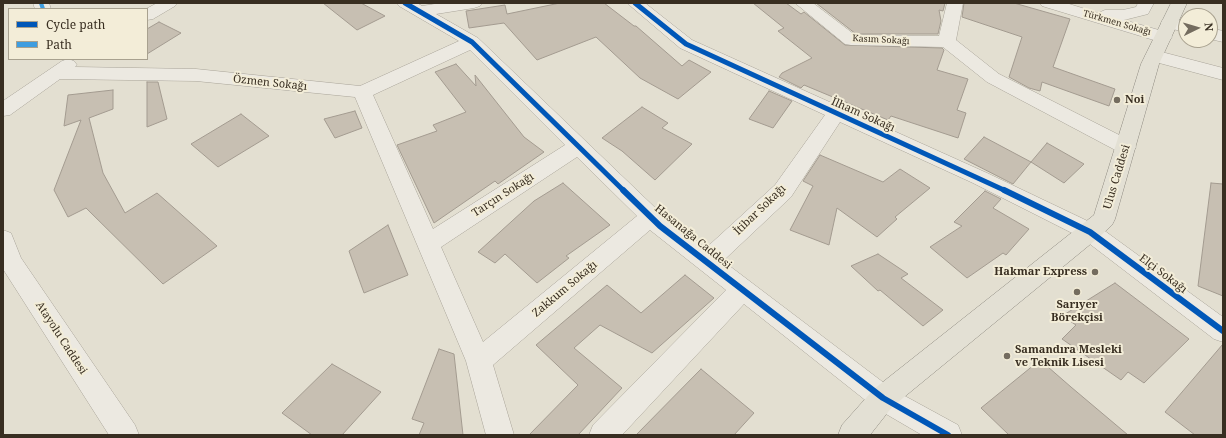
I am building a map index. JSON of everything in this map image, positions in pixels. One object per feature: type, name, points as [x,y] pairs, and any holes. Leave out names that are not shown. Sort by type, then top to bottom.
[{"type":"main road","name":"Ulus Caddesi","points":[[852,435],[883,398],[1090,232],[1104,219],[1126,147],[1179,3]]},
{"type":"street","points":[[148,14],[169,3]]},
{"type":"street","points":[[413,7],[474,3]]},
{"type":"street","name":"İlham Sokağı","points":[[635,3],[686,44],[836,114],[980,178],[1090,232]]},
{"type":"street","name":"Kasım Sokağı","points":[[803,3],[851,40],[947,42]]},
{"type":"street","points":[[955,3],[947,42],[993,78],[1126,147]]},
{"type":"street","name":"Türkmen Sokağı","points":[[1048,3],[1168,36],[1223,74]]},
{"type":"street","points":[[1062,3],[1104,15],[1124,15],[1142,10],[1146,3]]},
{"type":"street","name":"Hasanağa Caddesi","points":[[413,7],[472,42],[660,226],[883,398],[948,435]]},
{"type":"street","points":[[472,42],[362,92],[479,361],[500,435]]},
{"type":"street","points":[[3,110],[57,74],[75,60]]},
{"type":"street","name":"Özmen Sokağı","points":[[57,74],[196,75],[362,92]]},
{"type":"street","name":"İtibar Sokağı","points":[[706,262],[783,190],[836,114]]},
{"type":"street","name":"Tarçın Sokağı","points":[[428,244],[579,146]]},
{"type":"street","name":"Zakkum Sokağı","points":[[479,361],[651,217]]},
{"type":"street","name":"Elçi Sokağı","points":[[1090,232],[1223,331]]},
{"type":"street","name":"Atayolu Caddesi","points":[[3,239],[11,262],[125,435]]},
{"type":"street","points":[[602,435],[742,290]]},
{"type":"building","points":[[323,3],[361,3],[385,16],[357,30]]},
{"type":"building","points":[[560,3],[604,3],[636,26],[682,66],[689,60],[711,72],[678,99],[640,78],[596,37],[537,60],[504,23],[469,28],[466,11],[505,5],[507,14]]},
{"type":"building","points":[[753,3],[786,3],[801,14],[804,12],[845,45],[942,48],[944,50],[937,70],[968,79],[957,110],[966,113],[958,138],[891,116],[888,120],[804,85],[801,88],[779,77],[782,73],[812,58],[778,31],[784,28]]},
{"type":"building","points":[[816,3],[945,3],[943,11],[939,10],[941,21],[938,34],[856,34]]},
{"type":"building","points":[[964,3],[1014,3],[1070,19],[1053,67],[1115,89],[1109,106],[1042,82],[1040,91],[1029,88],[1009,77],[1022,37],[962,17]]},
{"type":"building","points":[[159,22],[181,33],[148,53],[148,28]]},
{"type":"building","points":[[456,64],[476,86],[475,75],[524,137],[544,152],[498,184],[495,181],[434,223],[397,145],[437,131],[433,125],[466,112],[435,72]]},
{"type":"building","points":[[147,82],[158,82],[167,119],[147,127]]},
{"type":"building","points":[[113,90],[113,109],[89,118],[103,173],[125,213],[157,193],[217,246],[163,284],[86,208],[68,217],[54,190],[81,120],[64,126],[68,95]]},
{"type":"building","points":[[769,91],[792,101],[773,128],[749,119]]},
{"type":"building","points":[[642,107],[668,123],[662,128],[692,144],[655,180],[622,151],[602,138]]},
{"type":"building","points":[[355,111],[362,128],[335,138],[324,119]]},
{"type":"building","points":[[241,114],[269,136],[218,167],[191,144]]},
{"type":"building","points":[[984,137],[1031,162],[1013,184],[964,159]]},
{"type":"building","points":[[1047,143],[1084,164],[1064,183],[1031,162]]},
{"type":"building","points":[[820,155],[883,182],[900,169],[930,188],[895,217],[897,219],[877,237],[837,208],[829,245],[790,230],[813,186],[803,181]]},
{"type":"building","points":[[563,183],[610,225],[566,256],[569,258],[537,283],[505,254],[495,263],[478,252],[534,201]]},
{"type":"building","points":[[1211,183],[1223,184],[1223,296],[1198,286]]},
{"type":"building","points":[[985,191],[1001,199],[993,208],[1029,229],[1006,255],[1003,253],[967,278],[930,247],[962,226],[954,222]]},
{"type":"building","points":[[388,225],[408,275],[364,293],[349,251]]},
{"type":"building","points":[[878,254],[908,274],[901,278],[943,310],[923,326],[880,290],[878,291],[851,266]]},
{"type":"building","points":[[685,275],[714,298],[652,353],[600,325],[574,348],[622,388],[578,435],[529,435],[578,385],[536,345],[607,285],[641,313]]},
{"type":"building","points":[[1115,283],[1189,339],[1144,383],[1128,372],[1121,380],[1062,339],[1076,325],[1062,316]]},
{"type":"building","points":[[1223,344],[1223,435],[1195,435],[1165,412]]},
{"type":"building","points":[[439,349],[454,354],[463,435],[419,435],[424,423],[412,419]]},
{"type":"building","points":[[1040,360],[1128,435],[1009,435],[981,408]]},
{"type":"building","points":[[332,364],[381,392],[342,435],[312,435],[282,413]]},
{"type":"building","points":[[701,369],[754,413],[734,435],[636,435]]},
{"type":"marked path","points":[[41,3],[43,8]]},
{"type":"cycle path","points":[[405,3],[472,42],[660,226],[883,398],[948,435]]},
{"type":"cycle path","points":[[635,3],[686,44],[980,178],[1090,232],[1223,331]]},
{"type":"place","name":"Noi","points":[[1117,100]]},
{"type":"place","name":"Hakmar Express","points":[[1095,272]]},
{"type":"place","name":"Sarıyer Börekçisi","points":[[1077,292]]},
{"type":"place","name":"Samandıra Mesleki ve Teknik Lisesi","points":[[1007,356]]}]
